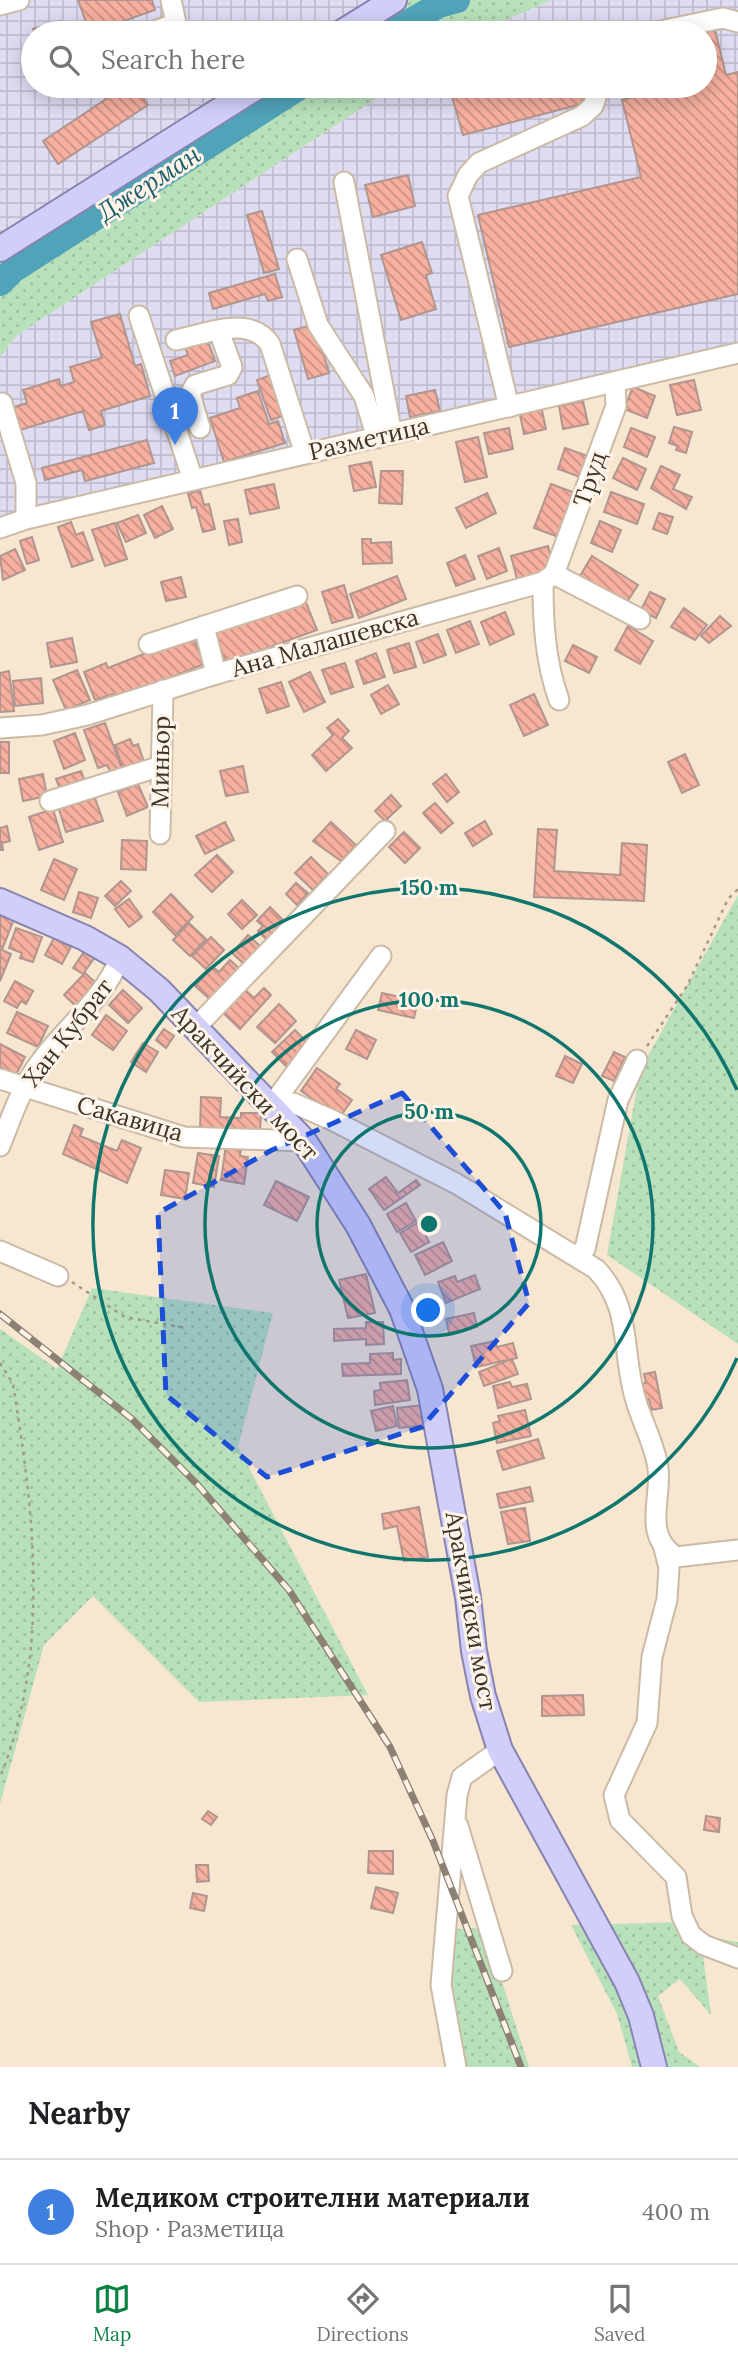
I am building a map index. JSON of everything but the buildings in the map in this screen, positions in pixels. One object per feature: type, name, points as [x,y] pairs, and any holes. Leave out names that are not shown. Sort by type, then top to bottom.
[{"type":"main road","points":[[360,21],[394,0]]},
{"type":"main road","points":[[0,249],[239,98]]},
{"type":"main road","name":"Аракчийски мост","points":[[0,901],[85,938],[120,958],[159,990],[272,1105],[304,1141],[338,1191],[386,1278],[405,1319],[430,1389],[479,1673],[500,1750],[627,1982],[641,2016],[654,2067]]},
{"type":"street","points":[[0,5],[19,0]]},
{"type":"street","points":[[171,0],[176,21]]},
{"type":"street","points":[[708,21],[723,18],[738,22]]},
{"type":"street","points":[[509,407],[458,195],[468,175],[479,163],[582,117],[593,106],[596,98]]},
{"type":"street","points":[[344,182],[384,436]]},
{"type":"street","points":[[298,259],[318,325],[364,396],[384,436]]},
{"type":"street","points":[[138,316],[193,480]]},
{"type":"street","points":[[176,340],[242,326],[264,335],[270,344],[305,454]]},
{"type":"street","points":[[200,428],[190,394],[192,389],[195,385],[228,375],[232,368],[219,331]]},
{"type":"street","name":"Разметица","points":[[0,528],[26,519],[738,353]]},
{"type":"street","name":"Труд","points":[[559,700],[550,673],[545,643],[549,578],[616,405],[615,382]]},
{"type":"street","points":[[2,403],[26,483],[26,519]]},
{"type":"street","points":[[549,578],[640,618]]},
{"type":"street","name":"Ана Малашевска","points":[[0,729],[43,725],[87,715],[216,674],[549,578]]},
{"type":"street","points":[[149,644],[297,596]]},
{"type":"street","points":[[204,626],[216,674]]},
{"type":"street","name":"Миньор","points":[[160,834],[163,690]]},
{"type":"street","points":[[50,802],[161,766]]},
{"type":"street","points":[[196,1027],[385,831]]},
{"type":"street","points":[[272,1105],[381,956]]},
{"type":"street","name":"Хан Кубрат","points":[[0,1146],[24,1087],[52,1046],[111,981],[120,958]]},
{"type":"street","points":[[576,1256],[585,1249],[618,1100],[637,1060]]},
{"type":"street","name":"Сакавица","points":[[0,1079],[184,1137],[304,1141]]},
{"type":"street","points":[[272,1105],[293,1102],[457,1184],[576,1256],[611,1285],[619,1304],[635,1398],[658,1468],[655,1499],[657,1526],[669,1568],[667,1599],[652,1657],[647,1723],[614,1796],[615,1808],[620,1820],[676,1877],[682,1916],[691,1935],[704,1945],[738,1958]]},
{"type":"street","points":[[1,1253],[58,1276]]},
{"type":"street","points":[[664,1548],[676,1557],[738,1550]]},
{"type":"street","points":[[456,2067],[441,1985],[455,1815],[462,1777],[500,1750]]},
{"type":"street","points":[[455,1815],[502,1971]]},
{"type":"path","points":[[637,1060],[687,986],[728,899],[738,889]]},
{"type":"path","points":[[58,1276],[77,1284],[125,1317],[186,1328]]},
{"type":"path","points":[[0,1363],[13,1384],[35,1579],[32,1651],[8,1759],[0,1777]]},
{"type":"highlighted area","points":[[402,1093],[505,1213],[529,1303],[422,1427],[267,1477],[166,1395],[158,1213],[272,1150]]},
{"type":"shaded area","points":[[0,0],[392,0],[359,21],[21,21],[21,98],[238,98],[0,249]]},
{"type":"shaded area","points":[[552,0],[738,0],[738,353],[0,528],[0,357],[16,336],[377,98],[717,98],[717,21],[504,21]]},
{"type":"green space","points":[[392,0],[552,0],[504,21],[359,21]]},
{"type":"green space","points":[[238,98],[377,98],[16,336],[0,357],[0,249]]},
{"type":"green space","points":[[738,895],[738,1344],[607,1255],[640,1070]]},
{"type":"green space","points":[[92,1288],[273,1313],[238,1447],[368,1695],[199,1702],[93,1596],[44,1645],[0,1804],[0,1329],[57,1369]]},
{"type":"green space","points":[[686,1922],[692,1934],[738,1942],[738,1956],[702,1948],[711,2015],[680,1979],[658,1996],[679,2052],[700,2067],[632,2067],[617,2014],[571,1925]]},
{"type":"green space","points":[[485,1928],[529,2067],[454,2067],[446,1936],[457,1932],[456,1929]]},
{"type":"waterway","name":"Джерман","points":[[411,21],[439,5],[457,0]]},
{"type":"waterway","name":"Джерман","points":[[0,283],[13,270],[282,98]]},
{"type":"railway","points":[[0,1314],[132,1419],[197,1484],[289,1590],[390,1747],[433,1841],[521,2067]]},
{"type":"place","name":"Медиком строителни материали","points":[[175,445]]}]
